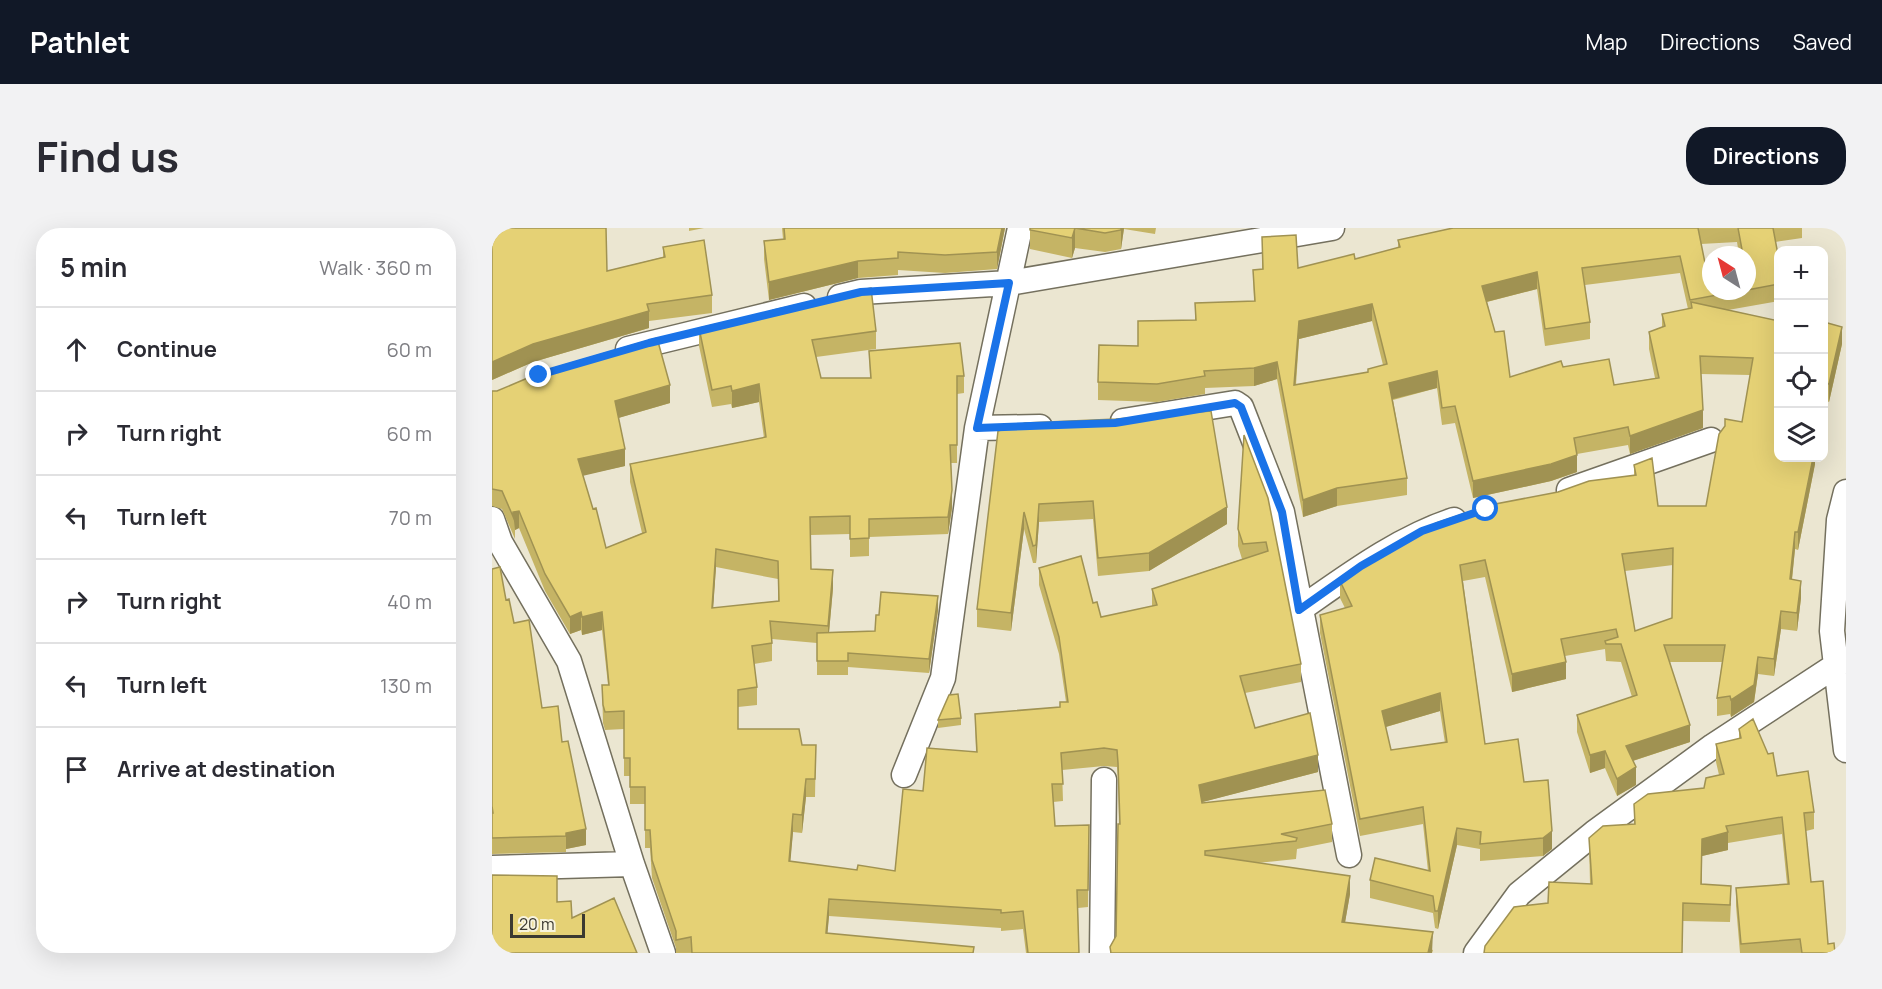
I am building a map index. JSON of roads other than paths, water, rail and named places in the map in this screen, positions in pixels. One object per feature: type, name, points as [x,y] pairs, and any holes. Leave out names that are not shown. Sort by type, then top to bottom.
[{"type":"street","points":[[904,775],[943,678],[977,428],[1020,228]]},
{"type":"street","points":[[605,355],[861,292],[1009,283],[1332,228]]},
{"type":"street","points":[[1105,423],[1235,403],[1241,407],[1282,512],[1299,610],[1349,855]]},
{"type":"street","points":[[977,428],[1064,426]]},
{"type":"street","points":[[1544,498],[1711,440]]},
{"type":"street","points":[[1846,492],[1839,520],[1832,631],[1838,664],[1846,750]]},
{"type":"street","points":[[1299,610],[1361,566],[1422,531],[1475,513]]},
{"type":"street","points":[[492,519],[500,542],[569,662],[632,864],[663,953]]},
{"type":"street","points":[[1476,953],[1519,894],[1594,833],[1713,746],[1838,664]]},
{"type":"street","points":[[1102,953],[1104,780]]},
{"type":"street","points":[[492,868],[632,864]]}]
